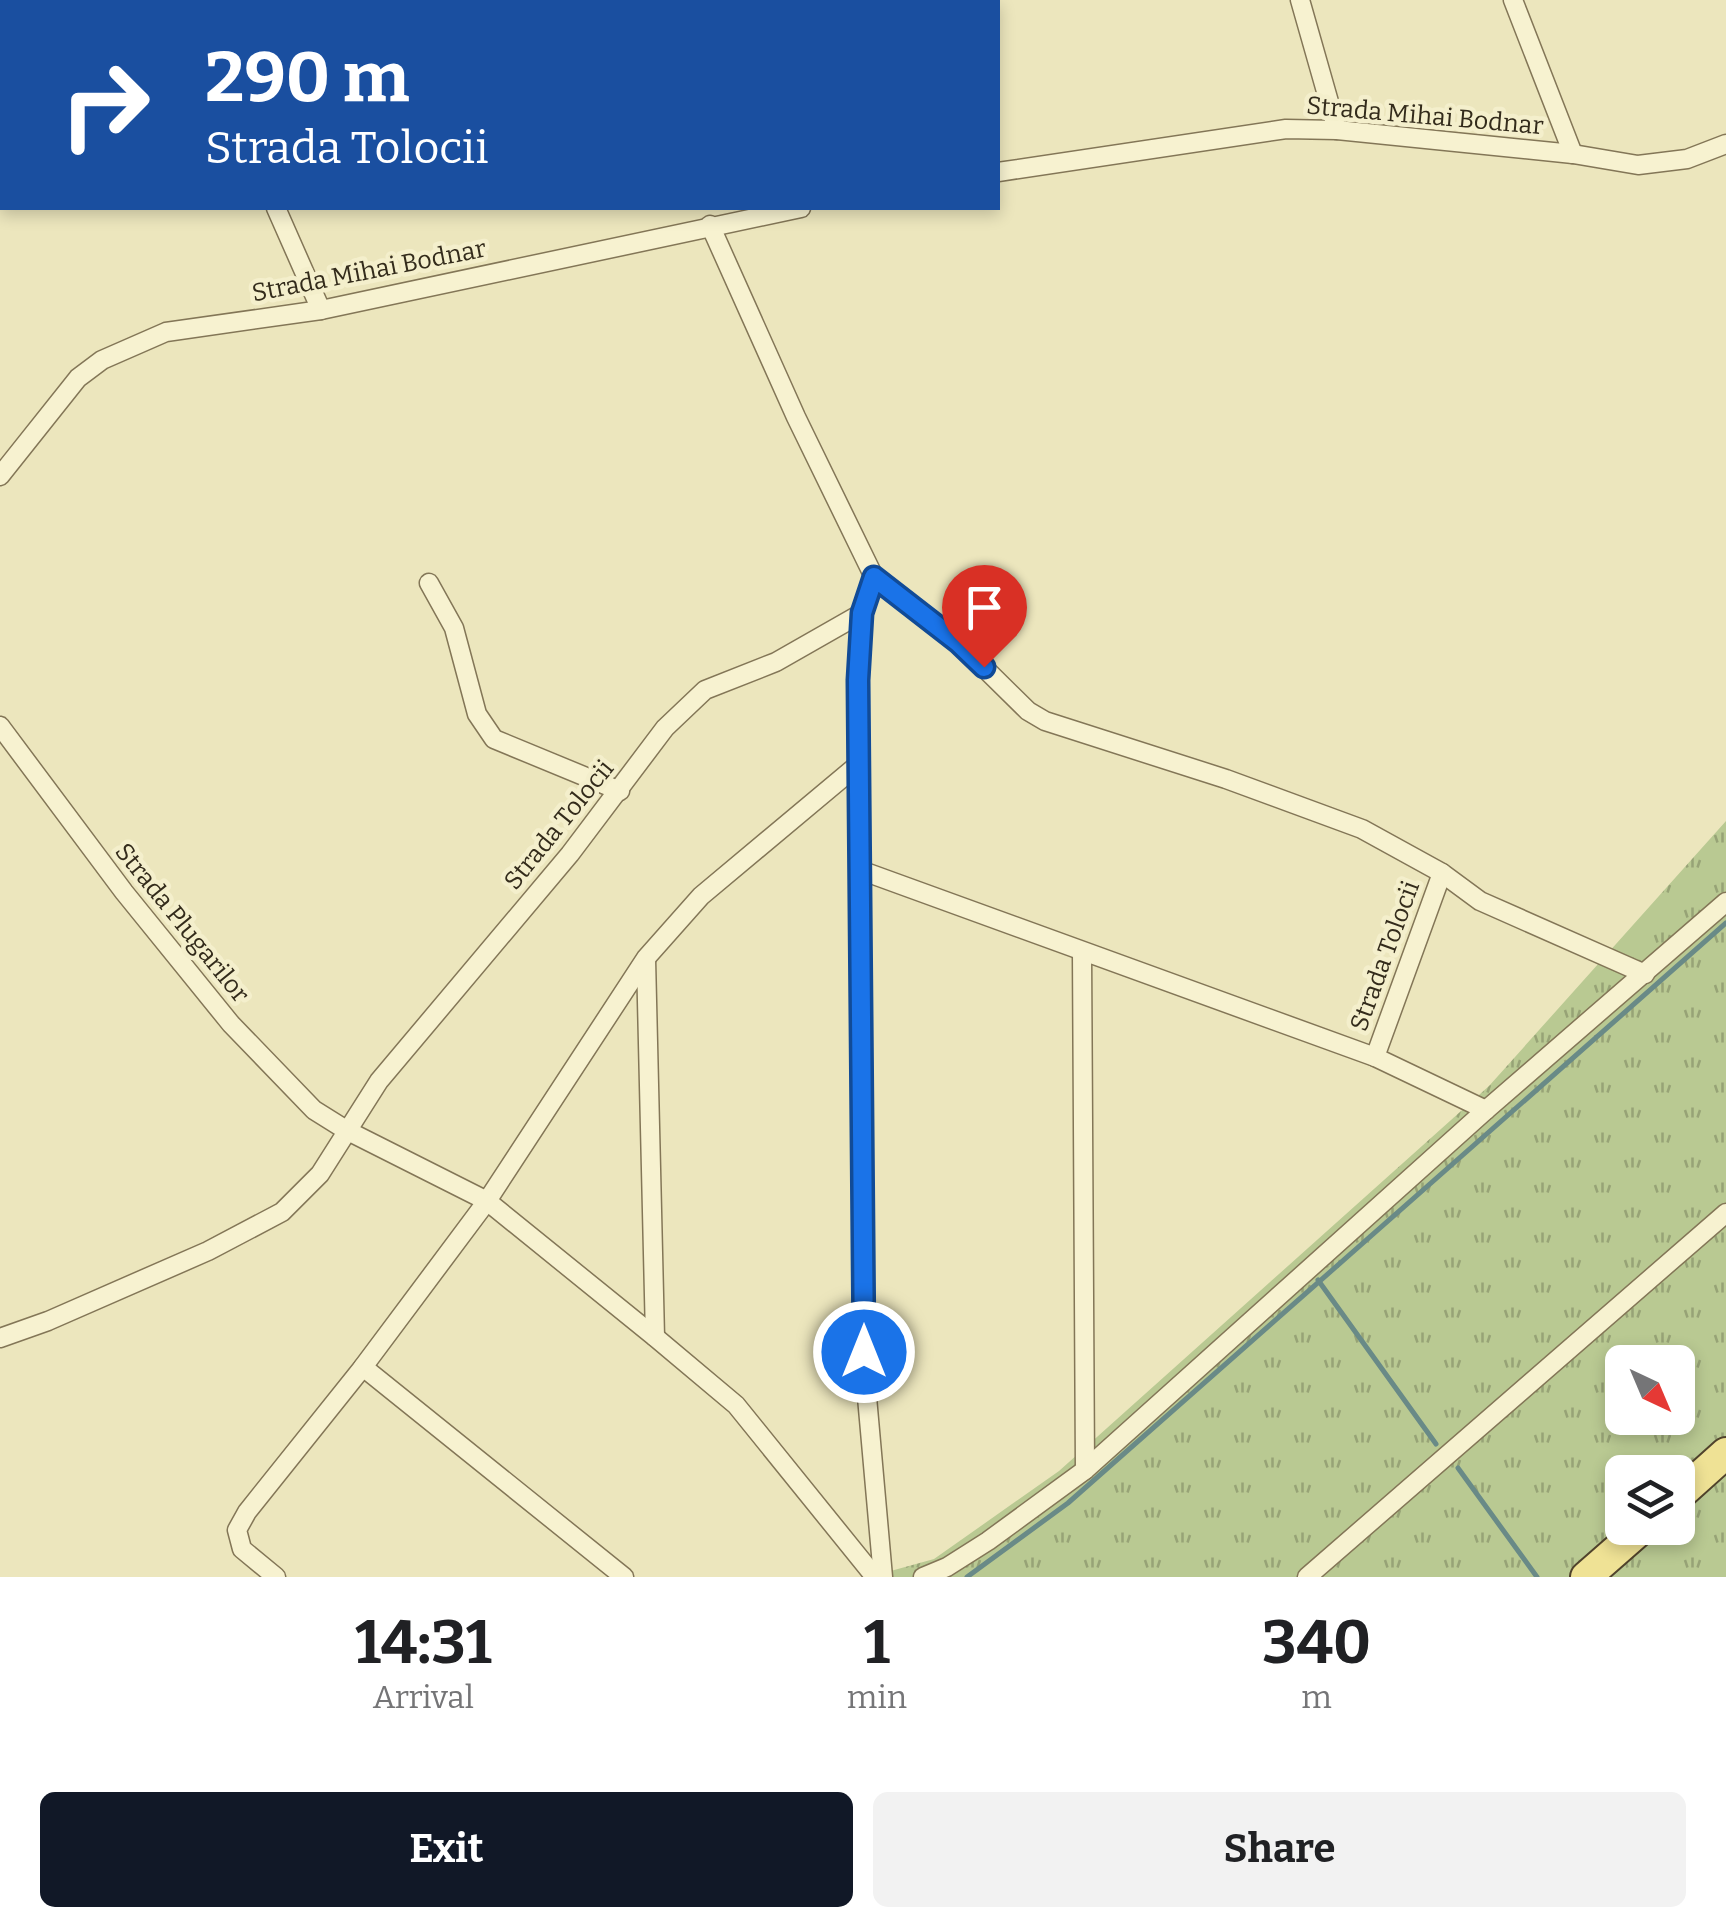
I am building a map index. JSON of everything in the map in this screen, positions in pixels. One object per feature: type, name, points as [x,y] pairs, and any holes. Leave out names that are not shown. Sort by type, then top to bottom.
[{"type":"main road","points":[[1695,1480],[1726,1452]]},
{"type":"main road","points":[[1586,1577],[1623,1545]]},
{"type":"street","points":[[1300,0],[1337,130]]},
{"type":"street","points":[[1513,0],[1573,154]]},
{"type":"street","name":"Strada Mihai Bodnar","points":[[1000,172],[1286,129],[1337,130],[1650,164],[1687,159],[1726,144]]},
{"type":"street","points":[[277,210],[321,310]]},
{"type":"street","name":"Strada Mihai Bodnar","points":[[0,476],[78,378],[102,360],[166,332],[321,310],[790,210]]},
{"type":"street","name":"Strada Tolocii","points":[[710,224],[796,417],[874,577],[959,643],[1028,711],[1045,721],[1226,778],[1362,828],[1442,873],[1480,902],[1644,974]]},
{"type":"street","points":[[874,577],[862,613],[860,764],[864,1352],[883,1577]]},
{"type":"street","points":[[429,583],[454,628],[477,714],[494,739],[620,790]]},
{"type":"street","name":"Strada Tolocii","points":[[2,1334],[48,1321],[193,1258],[282,1212],[320,1174],[379,1081],[570,854],[665,728],[705,690],[776,662],[862,613]]},
{"type":"street","name":"Strada Plugarilor","points":[[0,726],[124,892],[231,1024],[314,1110],[346,1130]]},
{"type":"street","points":[[276,1577],[242,1550],[240,1524],[487,1201],[646,958],[701,896],[860,764]]},
{"type":"street","name":"Strada Tolocii","points":[[860,870],[1374,1056],[1486,1110]]},
{"type":"street","name":"Strada Tolocii","points":[[1374,1056],[1442,873]]},
{"type":"street","points":[[923,1577],[988,1542],[1085,1470],[1486,1110],[1726,902]]},
{"type":"street","points":[[1082,952],[1085,1470]]},
{"type":"street","points":[[646,958],[655,1337]]},
{"type":"street","points":[[346,1130],[487,1201],[655,1337],[736,1406],[875,1577]]},
{"type":"street","points":[[1307,1577],[1726,1213]]},
{"type":"street","points":[[363,1367],[624,1577]]},
{"type":"green space","points":[[1726,821],[1726,1577],[869,1577],[934,1559],[1059,1471],[1489,1086]]},
{"type":"waterway","points":[[967,1577],[1068,1503],[1726,923]]},
{"type":"waterway","points":[[1318,1280],[1436,1444]]},
{"type":"waterway","points":[[1458,1468],[1537,1577]]},
{"type":"route","points":[[864,1352],[858,680],[862,613],[874,577],[902,596],[984,667]]}]
